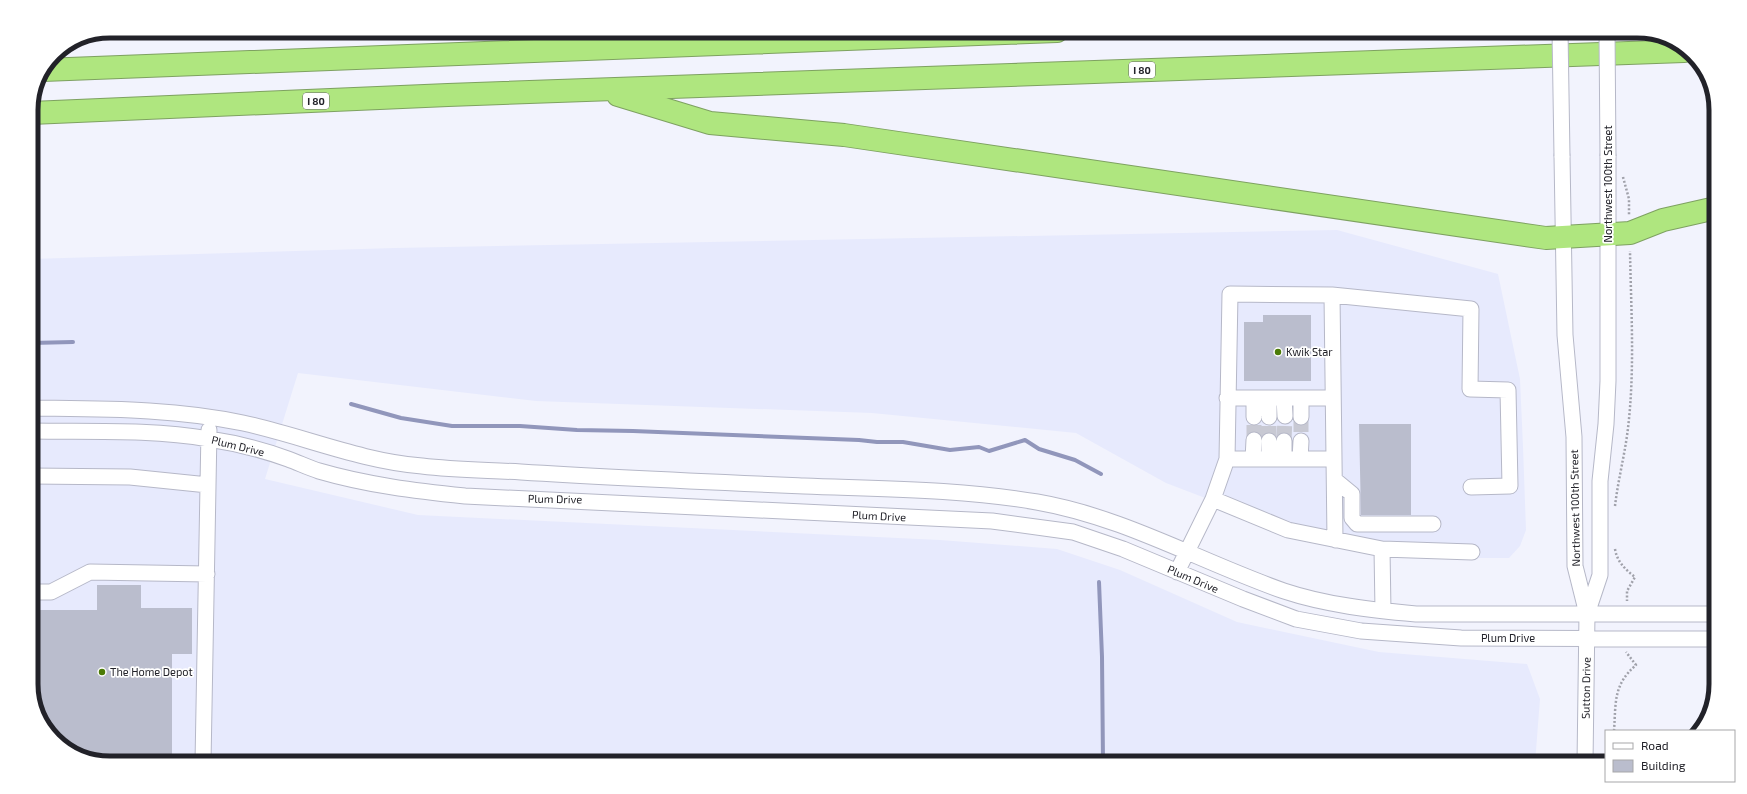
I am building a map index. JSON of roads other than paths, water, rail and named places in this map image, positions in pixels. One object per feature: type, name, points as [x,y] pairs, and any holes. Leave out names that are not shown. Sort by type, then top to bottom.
[{"type":"highway","points":[[591,48],[647,38]]},
{"type":"highway","points":[[50,70],[865,38]]},
{"type":"highway","name":"I 80","points":[[38,113],[600,90],[1678,51]]},
{"type":"highway","points":[[600,90],[710,123],[844,135],[1538,237],[1630,233],[1663,220],[1709,210]]},
{"type":"street","name":"Northwest 100th Street","points":[[1560,38],[1565,335],[1574,437],[1575,566],[1587,614]]},
{"type":"street","name":"Northwest 100th Street","points":[[1587,614],[1600,575],[1600,481],[1606,424],[1608,381],[1607,38]]},
{"type":"street","points":[[1177,572],[1213,499],[1226,459],[1230,294],[1332,295],[1471,309],[1470,389],[1508,390],[1510,486],[1471,487]]},
{"type":"street","points":[[1332,295],[1335,540]]},
{"type":"street","points":[[1227,398],[1333,398]]},
{"type":"street","points":[[1254,417],[1262,398]]},
{"type":"street","points":[[1262,398],[1269,417]]},
{"type":"street","points":[[1284,398],[1285,416]]},
{"type":"street","points":[[1301,398],[1301,417]]},
{"type":"street","name":"Plum Drive","points":[[38,408],[155,410],[210,417],[289,434],[329,448],[377,460],[461,470],[618,478],[862,487],[994,496],[1079,511],[1159,539],[1240,574],[1288,592],[1357,608],[1416,614],[1709,614]]},
{"type":"street","points":[[203,756],[210,417]]},
{"type":"street","name":"Plum Drive","points":[[38,431],[156,434],[209,439],[248,447],[287,459],[318,471],[351,479],[419,491],[465,496],[618,502],[992,521],[1034,526],[1073,532],[1122,549],[1296,619],[1361,631],[1461,638],[1709,639]]},
{"type":"street","points":[[1253,459],[1254,440]]},
{"type":"street","points":[[1268,459],[1269,440]]},
{"type":"street","points":[[1284,440],[1284,459]]},
{"type":"street","points":[[1300,459],[1301,440]]},
{"type":"street","points":[[1226,459],[1334,459]]},
{"type":"street","points":[[38,476],[169,479],[208,485]]},
{"type":"street","points":[[618,478],[618,502]]},
{"type":"street","points":[[1335,480],[1352,494],[1352,518],[1357,524],[1433,524]]},
{"type":"street","points":[[1213,499],[1288,530],[1335,540],[1382,549],[1472,552]]},
{"type":"street","points":[[1382,549],[1382,611]]},
{"type":"street","points":[[38,592],[51,592],[90,572],[206,574]]},
{"type":"street","name":"Sutton Drive","points":[[1585,756],[1587,614]]},
{"type":"waterway","points":[[38,343],[73,342]]},
{"type":"waterway","points":[[351,404],[401,418],[452,426],[520,426],[577,430],[903,442],[950,450],[979,447],[989,451],[1025,440],[1039,449],[1075,460],[1101,474]]},
{"type":"waterway","points":[[1099,582],[1102,657],[1103,756]]},
{"type":"tunnel","points":[[1284,441],[1285,416]]},
{"type":"tunnel","points":[[1254,417],[1254,440]]},
{"type":"tunnel","points":[[1269,417],[1269,441]]},
{"type":"tunnel","points":[[1301,417],[1301,441]]},
{"type":"place","name":"Kwik Star","points":[[1278,352]]},
{"type":"place","name":"The Home Depot","points":[[102,672]]}]
